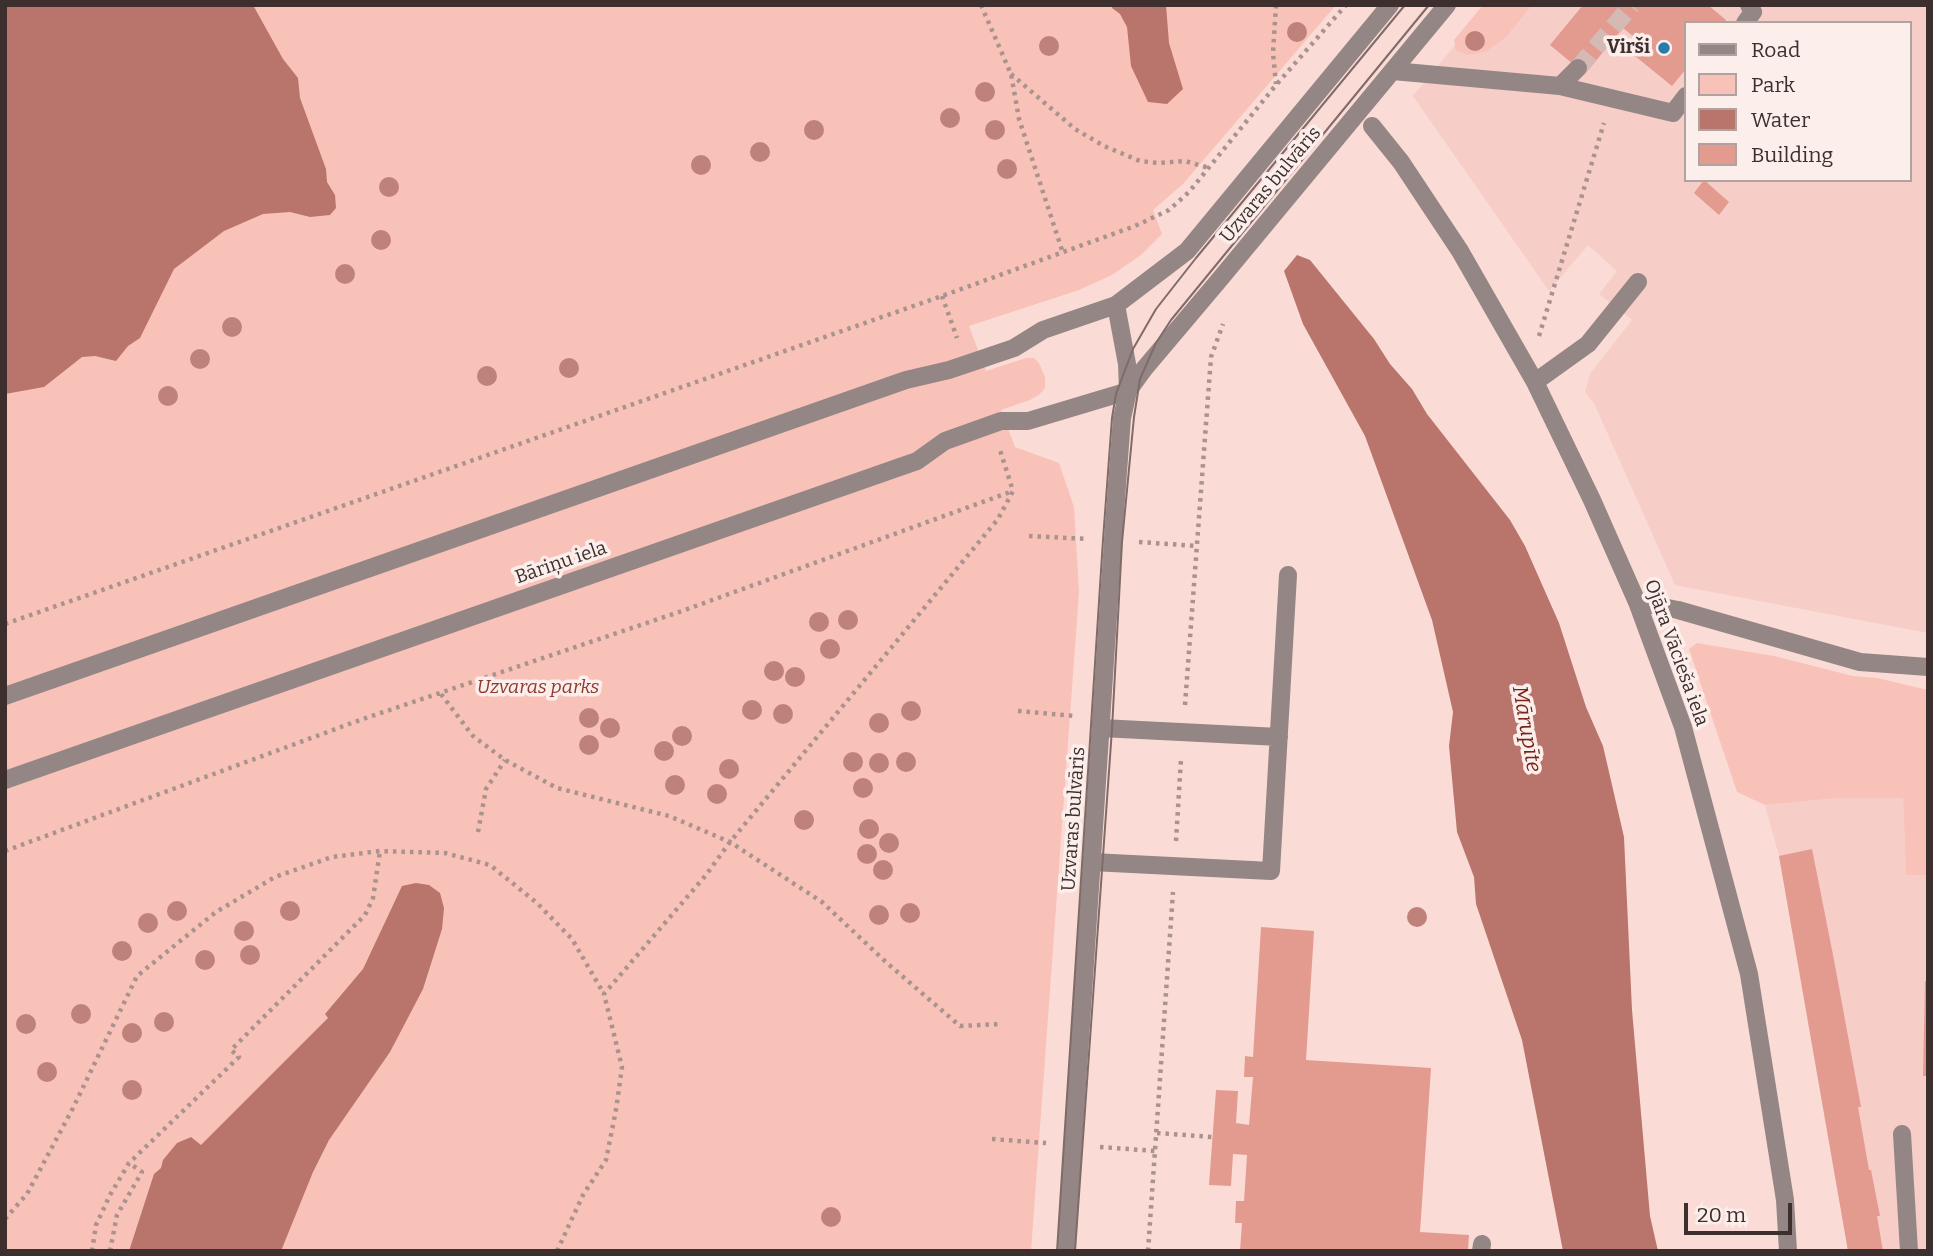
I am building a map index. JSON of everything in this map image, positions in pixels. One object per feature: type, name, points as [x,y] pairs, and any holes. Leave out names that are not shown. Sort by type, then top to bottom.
[{"type":"street","name":"Uzvaras bulvāris","points":[[1066,1251],[1122,418],[1128,391],[1127,364],[1116,305],[1187,251],[1390,5]]},
{"type":"street","name":"Uzvaras bulvāris","points":[[1128,391],[1447,5]]},
{"type":"street","points":[[1746,21],[1753,12],[1749,5]]},
{"type":"street","points":[[1560,86],[1578,68]]},
{"type":"street","points":[[1393,71],[1560,86],[1673,113],[1685,97]]},
{"type":"street","name":"Ojāra Vācieša iela","points":[[1372,126],[1401,162],[1460,251],[1535,382],[1637,602],[1683,727],[1749,974],[1785,1200],[1788,1251]]},
{"type":"street","points":[[1535,382],[1588,344],[1638,282]]},
{"type":"street","points":[[5,696],[906,380],[949,370],[1014,348],[1043,330],[1116,305]]},
{"type":"street","name":"Bāriņu iela","points":[[5,780],[916,461],[945,441],[1001,421],[1028,421],[1128,391]]},
{"type":"street","points":[[1092,862],[1271,871],[1288,575]]},
{"type":"street","points":[[1637,602],[1678,610],[1860,662],[1928,667]]},
{"type":"street","points":[[1101,723],[1183,732],[1279,737]]},
{"type":"street","points":[[1902,1134],[1909,1251]]},
{"type":"path","points":[[981,5],[1011,74],[1019,118],[1063,253]]},
{"type":"path","points":[[1276,5],[1273,53],[1276,85]]},
{"type":"path","points":[[5,624],[1135,226],[1169,210],[1189,192],[1276,85],[1346,5]]},
{"type":"path","points":[[1011,74],[1075,129],[1104,146],[1140,161],[1185,161],[1209,168]]},
{"type":"path","points":[[1535,382],[1538,340],[1612,98]]},
{"type":"path","points":[[942,296],[959,344]]},
{"type":"path","points":[[1148,1251],[1183,732],[1212,357],[1223,324]]},
{"type":"path","points":[[604,994],[706,875],[730,842],[998,519],[1013,491],[1000,450]]},
{"type":"path","points":[[5,851],[360,720],[682,611],[1013,491]]},
{"type":"path","points":[[442,694],[473,736],[505,760],[557,788],[669,816],[730,842],[822,902],[960,1026],[1000,1024]]},
{"type":"path","points":[[1018,711],[1101,723]]},
{"type":"path","points":[[478,832],[486,789],[505,760]]},
{"type":"path","points":[[93,1251],[96,1225],[110,1195],[130,1163],[239,1057],[231,1050],[365,915],[373,898],[380,851]]},
{"type":"path","points":[[5,1219],[27,1194],[73,1108],[137,976],[216,912],[275,877],[332,857],[380,851],[445,853],[490,865],[537,903],[572,939],[604,994],[622,1067],[616,1110],[606,1160],[583,1195],[557,1251]]},
{"type":"path","points":[[1157,1133],[1212,1137]]},
{"type":"path","points":[[110,1251],[117,1215],[142,1172],[130,1163]]},
{"type":"shaded area","points":[[1488,5],[1928,5],[1928,633],[1675,585],[1594,403],[1585,392],[1590,374],[1632,320],[1599,294],[1617,271],[1588,245],[1549,291],[1413,96]]},
{"type":"shaded area","points":[[1838,798],[1903,798],[1906,875],[1928,875],[1928,1251],[1848,1251],[1779,856],[1765,805]]},
{"type":"green space","name":"Uzvaras parks","points":[[5,5],[1336,5],[1183,184],[1153,210],[1162,234],[1141,255],[1112,275],[1079,290],[969,326],[986,371],[1026,358],[1034,358],[1039,363],[1045,377],[1045,388],[1030,400],[1001,410],[1015,447],[1059,463],[1074,507],[1079,592],[1031,1251],[5,1251]]},
{"type":"green space","points":[[1483,5],[1532,5],[1505,38],[1485,52],[1467,55],[1456,50],[1454,40]]},
{"type":"green space","points":[[1697,643],[1774,656],[1853,676],[1877,678],[1928,690],[1928,875],[1906,875],[1903,798],[1838,798],[1765,805],[1737,792],[1689,649]]},
{"type":"water","points":[[5,5],[253,5],[283,59],[298,78],[300,98],[326,169],[327,182],[335,195],[336,208],[330,215],[310,217],[290,212],[263,214],[224,231],[174,269],[140,338],[128,346],[116,361],[95,356],[82,357],[44,387],[5,394]]},
{"type":"water","points":[[1113,5],[1166,5],[1169,43],[1183,89],[1167,104],[1148,102],[1131,66],[1127,27],[1120,14],[1112,8]]},
{"type":"water","name":"Mārupīte","points":[[1297,255],[1310,260],[1374,339],[1390,364],[1412,389],[1427,414],[1510,520],[1525,546],[1559,623],[1586,707],[1603,746],[1624,837],[1632,1010],[1650,1216],[1658,1251],[1563,1251],[1522,1040],[1476,904],[1474,877],[1457,832],[1449,746],[1453,712],[1432,620],[1365,436],[1303,324],[1284,271]]},
{"type":"water","points":[[416,883],[429,885],[440,893],[444,908],[442,929],[423,989],[390,1052],[329,1140],[281,1251],[129,1251],[154,1174],[161,1168],[163,1160],[177,1143],[191,1137],[201,1145],[328,1018],[325,1014],[363,969],[402,886]]},
{"type":"building","points":[[1583,5],[1708,5],[1726,20],[1685,21],[1685,70],[1672,86],[1635,56],[1648,41],[1643,37],[1639,41],[1623,28],[1585,74],[1550,45]]},
{"type":"building","points":[[1702,182],[1706,182],[1729,202],[1719,215],[1694,193]]},
{"type":"building","points":[[1812,849],[1861,1107],[1858,1107],[1880,1216],[1877,1216],[1883,1251],[1848,1251],[1779,856]]},
{"type":"building","points":[[1261,927],[1314,931],[1306,1060],[1431,1068],[1420,1232],[1469,1235],[1468,1251],[1240,1251],[1242,1223],[1235,1223],[1236,1201],[1244,1201],[1247,1155],[1233,1154],[1231,1186],[1209,1185],[1216,1090],[1238,1091],[1236,1123],[1249,1125],[1253,1077],[1244,1077],[1245,1056],[1253,1057]]},
{"type":"building","points":[[1925,981],[1928,981],[1928,1076],[1923,1076]]},
{"type":"tunnel","points":[[1578,68],[1632,5]]},
{"type":"tram line","points":[[1057,1251],[1103,540],[1116,394],[1133,349],[1156,309],[1405,5]]},
{"type":"tram line","points":[[1075,1251],[1112,729],[1122,542],[1140,379],[1156,343],[1171,320],[1429,5]]},
{"type":"place","name":"Virši","points":[[1664,48]]}]
